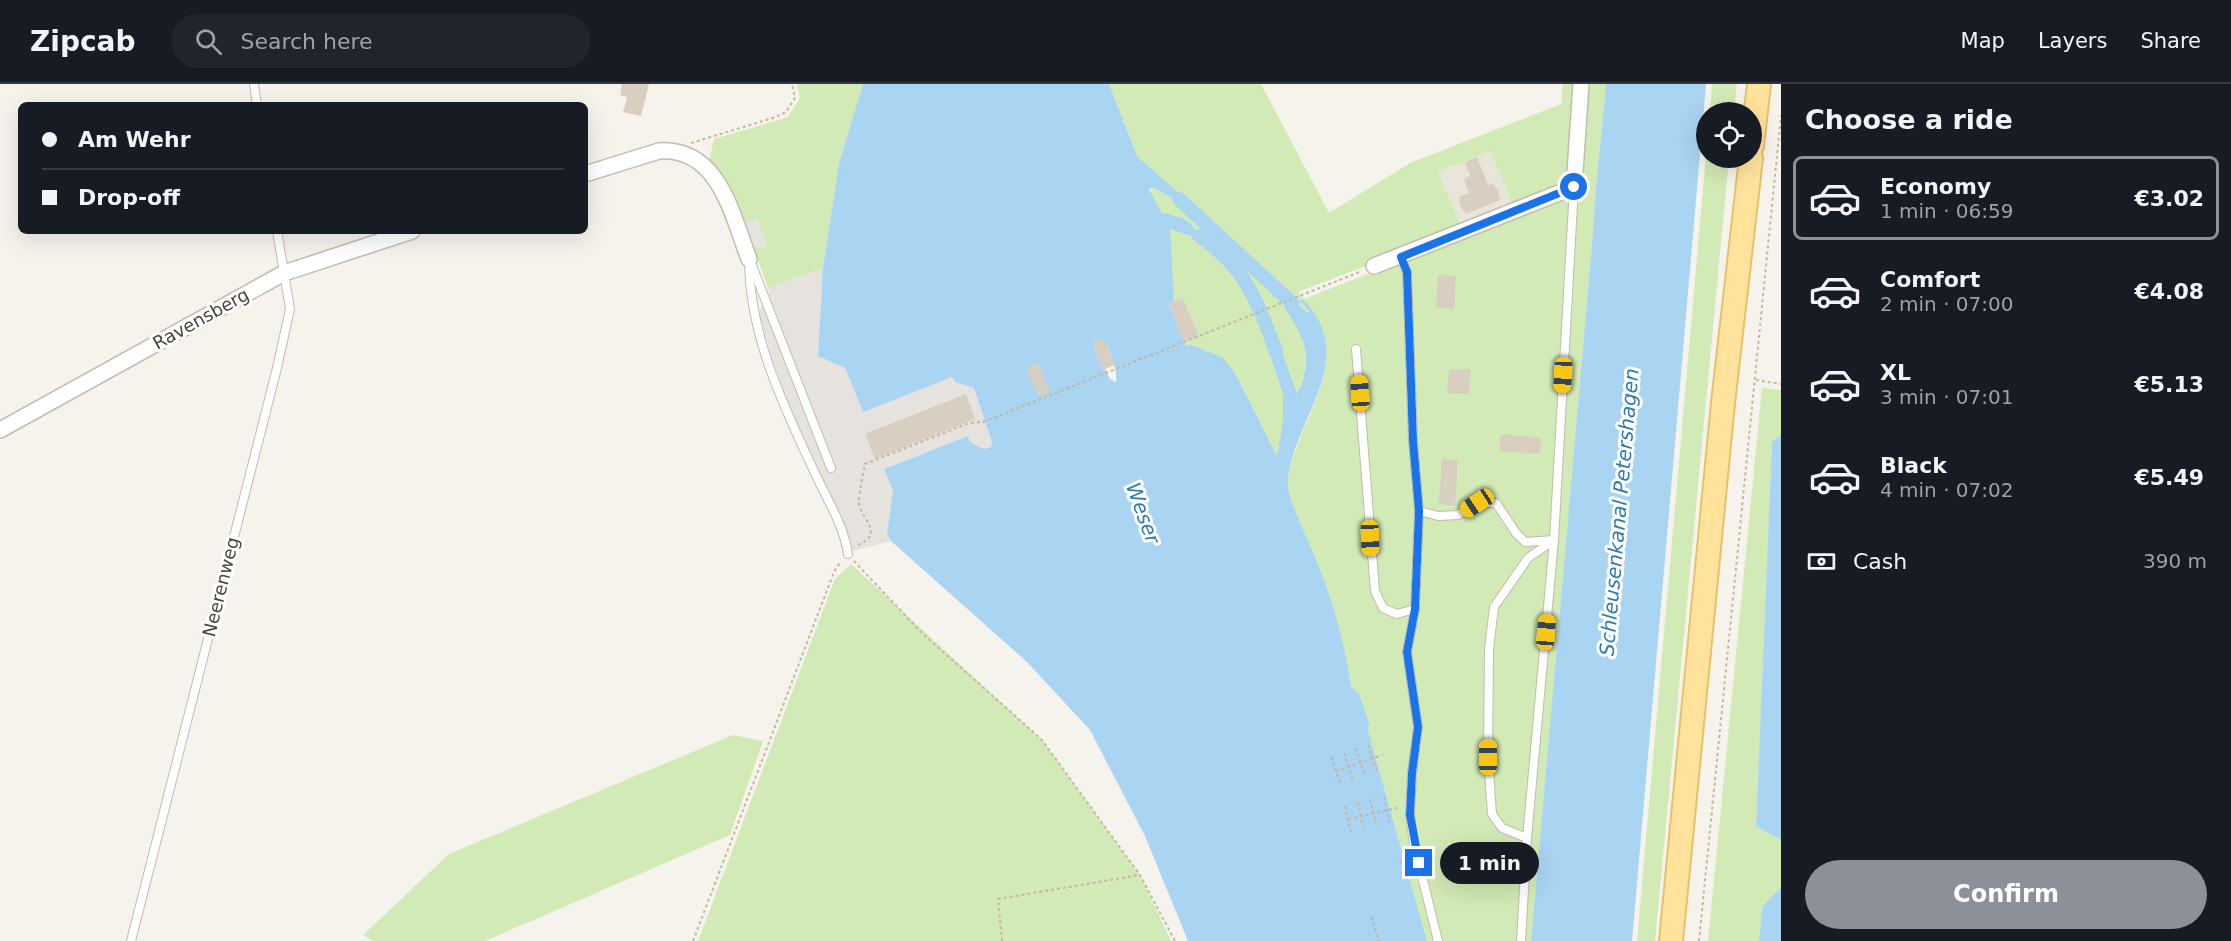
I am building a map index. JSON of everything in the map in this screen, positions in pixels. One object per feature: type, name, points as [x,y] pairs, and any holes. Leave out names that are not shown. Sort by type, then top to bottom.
[{"type":"main road","points":[[1757,102],[1759,84]]},
{"type":"main road","points":[[1671,941],[1723,403],[1750,168]]},
{"type":"street","points":[[1374,266],[1574,187],[1581,84]]},
{"type":"street","points":[[588,173],[659,152],[681,153],[701,163],[720,183],[749,259]]},
{"type":"street","name":"Ravensberg","points":[[0,430],[284,273],[403,234]]},
{"type":"lane","points":[[254,84],[257,102]]},
{"type":"lane","points":[[1521,941],[1527,838],[1554,540],[1574,187]]},
{"type":"lane","name":"Neerenweg","points":[[130,941],[277,368],[290,309],[278,234]]},
{"type":"lane","points":[[1401,257],[1407,272],[1414,462],[1419,511],[1415,609],[1407,652],[1418,727],[1412,773],[1410,815],[1414,844],[1438,941]]},
{"type":"lane","points":[[749,259],[831,468]]},
{"type":"lane","points":[[749,259],[751,303],[768,358],[790,420],[840,528],[848,554]]},
{"type":"lane","points":[[1356,349],[1375,591],[1383,608],[1397,614],[1415,609]]},
{"type":"lane","points":[[1419,511],[1438,516],[1458,515],[1477,503],[1496,503],[1516,533],[1525,542],[1554,540]]},
{"type":"lane","points":[[1527,838],[1502,828],[1492,814],[1488,757],[1489,649],[1494,607],[1528,558],[1554,540]]},
{"type":"path","points":[[681,153],[692,142],[786,112],[795,98],[792,84]]},
{"type":"path","points":[[1699,941],[1781,116]]},
{"type":"path","points":[[693,941],[834,572],[853,548],[867,542],[871,535],[870,527],[859,504],[866,465],[969,423],[983,422],[1374,266]]},
{"type":"path","points":[[1756,380],[1781,384]]},
{"type":"path","points":[[848,554],[921,632],[1042,740],[1140,874],[1175,941]]},
{"type":"path","points":[[1368,745],[1377,771]]},
{"type":"path","points":[[1356,748],[1365,776]]},
{"type":"path","points":[[1344,753],[1353,780]]},
{"type":"path","points":[[1336,771],[1382,755]]},
{"type":"path","points":[[1331,758],[1340,783]]},
{"type":"path","points":[[1384,797],[1390,824]]},
{"type":"path","points":[[1370,799],[1377,827]]},
{"type":"path","points":[[1358,802],[1364,830]]},
{"type":"path","points":[[1345,806],[1351,833]]},
{"type":"path","points":[[1348,819],[1397,808]]},
{"type":"path","points":[[1399,863],[1410,860]]},
{"type":"path","points":[[1002,941],[998,899],[1140,874]]},
{"type":"path","points":[[1371,917],[1379,941]]},
{"type":"shaded area","points":[[1490,151],[1514,208],[1462,229],[1438,172]]},
{"type":"shaded area","points":[[757,219],[766,245],[754,249],[745,223]]},
{"type":"shaded area","points":[[823,268],[818,356],[845,368],[863,411],[952,377],[955,382],[974,388],[992,442],[991,447],[984,449],[970,442],[968,436],[884,469],[893,490],[887,534],[891,541],[853,551],[794,420],[772,358],[759,312],[769,293],[768,288]]},
{"type":"green space","points":[[797,84],[863,84],[839,163],[823,268],[768,288],[754,249],[766,245],[757,219],[745,223],[724,182],[709,161],[714,139],[788,117],[800,98]]},
{"type":"green space","points":[[1109,84],[1261,84],[1329,213],[1410,163],[1561,104],[1563,84],[1576,84],[1566,187],[1514,208],[1490,151],[1438,172],[1462,229],[1298,292],[1304,299],[1578,191],[1587,84],[1606,84],[1531,941],[1427,941],[1367,727],[1370,726],[1359,693],[1351,687],[1343,643],[1331,600],[1289,494],[1291,465],[1324,376],[1326,354],[1323,332],[1310,311],[1308,313],[1285,307],[1298,329],[1305,349],[1305,369],[1297,395],[1280,349],[1272,352],[1257,317],[1283,394],[1283,421],[1277,456],[1235,373],[1223,359],[1191,345],[1186,347],[1184,342],[1199,336],[1183,298],[1174,301],[1169,228],[1194,237],[1179,216],[1162,213],[1149,195],[1152,187],[1176,201],[1181,196],[1137,156]]},
{"type":"green space","points":[[1712,84],[1737,84],[1735,102],[1711,102]]},
{"type":"green space","points":[[1705,168],[1728,168],[1655,941],[1637,941]]},
{"type":"green space","points":[[1762,388],[1781,390],[1781,435],[1772,442],[1756,826],[1781,840],[1781,887],[1762,907],[1759,941],[1708,941]]},
{"type":"green space","points":[[851,564],[1042,740],[1140,875],[1171,941],[698,941],[835,579]]},
{"type":"green space","points":[[733,735],[763,741],[730,835],[485,941],[373,941],[363,935],[449,854]]},
{"type":"water","name":"Weser","points":[[863,84],[1109,84],[1137,156],[1182,196],[1177,201],[1152,187],[1149,190],[1162,213],[1184,219],[1199,236],[1194,237],[1170,229],[1174,301],[1169,304],[1186,346],[1192,345],[1223,358],[1235,373],[1277,456],[1283,421],[1283,394],[1257,317],[1272,352],[1280,349],[1268,313],[1297,394],[1305,369],[1305,348],[1297,328],[1284,307],[1295,302],[1308,313],[1309,310],[1299,301],[1303,299],[1320,323],[1326,346],[1325,370],[1291,463],[1289,494],[1331,600],[1343,643],[1351,687],[1359,693],[1370,726],[1367,727],[1427,941],[1188,941],[1145,836],[1090,730],[1027,662],[891,541],[887,534],[893,490],[884,469],[968,436],[970,442],[984,449],[991,447],[992,442],[974,388],[955,382],[952,377],[863,412],[845,368],[818,356],[823,268],[839,163]],"holes":[[[1100,338],[1104,341],[1116,372],[1116,382],[1110,379],[1103,369],[1094,347],[1095,341]]]},
{"type":"water","name":"Schleusenkanal Petershagen","points":[[1606,84],[1706,84],[1704,102],[1696,102],[1696,168],[1699,168],[1632,941],[1531,941],[1593,233]]},
{"type":"water","points":[[1781,435],[1781,840],[1756,826],[1772,442]]},
{"type":"water","points":[[1781,887],[1781,941],[1759,941],[1762,907]]},
{"type":"building","points":[[622,84],[649,84],[641,116],[623,112],[627,97],[620,95]]},
{"type":"building","points":[[1477,157],[1488,185],[1493,183],[1500,200],[1466,214],[1460,206],[1459,197],[1469,193],[1464,179],[1470,176],[1465,162]]},
{"type":"building","points":[[1438,275],[1456,276],[1454,309],[1436,308]]},
{"type":"building","points":[[1183,298],[1199,336],[1184,342],[1169,303]]},
{"type":"building","points":[[1100,338],[1105,341],[1115,365],[1103,370],[1094,347],[1095,341]]},
{"type":"building","points":[[1035,364],[1040,367],[1050,392],[1038,396],[1028,373],[1029,366]]},
{"type":"building","points":[[1449,369],[1471,369],[1469,394],[1447,393]]},
{"type":"building","points":[[966,394],[975,419],[875,459],[865,434]]},
{"type":"building","points":[[1501,434],[1541,438],[1540,454],[1499,451]]},
{"type":"building","points":[[1442,459],[1458,460],[1455,506],[1439,504]]},
{"type":"waterway","points":[[1179,199],[1292,303]]},
{"type":"waterway","points":[[1199,236],[1239,272],[1248,286],[1276,351]]},
{"type":"route","points":[[1419,863],[1410,815],[1412,773],[1418,727],[1407,652],[1415,609],[1419,511],[1413,441],[1407,272],[1401,257],[1574,187]]}]
